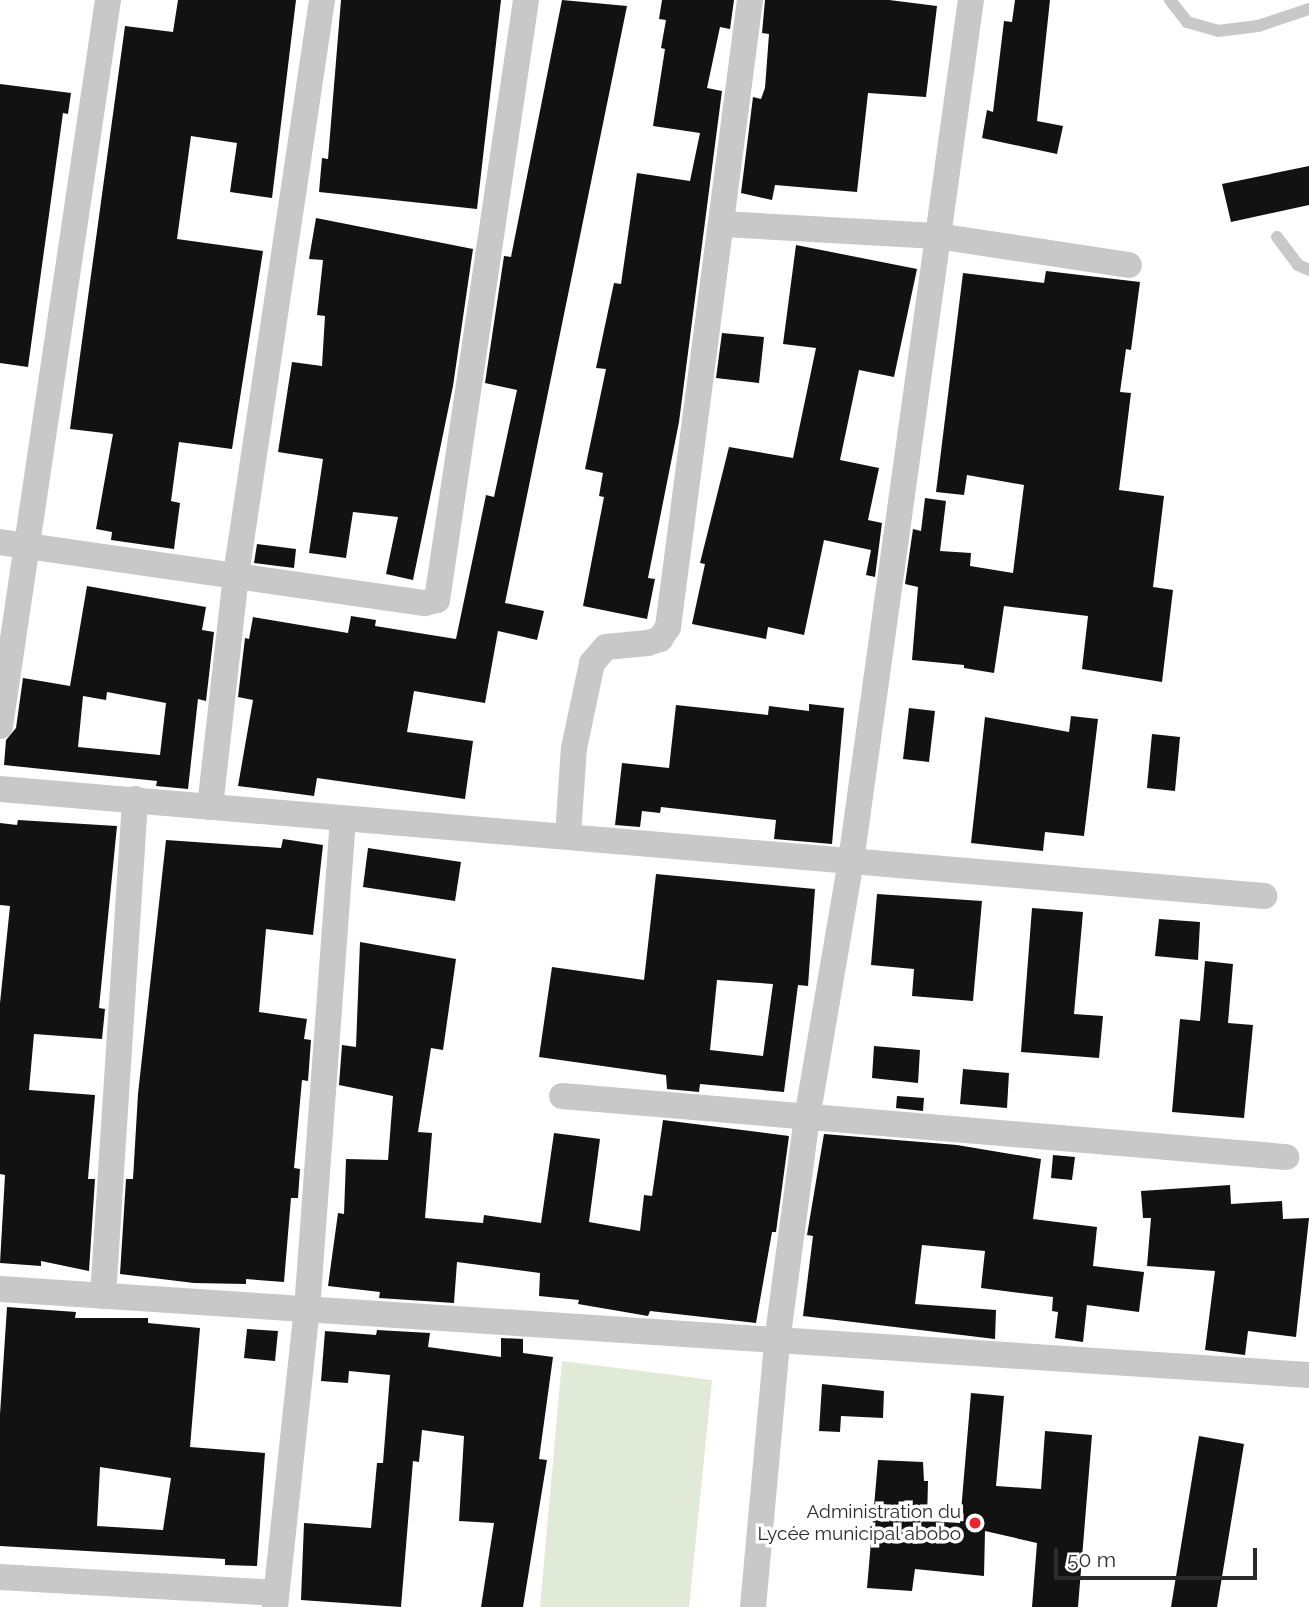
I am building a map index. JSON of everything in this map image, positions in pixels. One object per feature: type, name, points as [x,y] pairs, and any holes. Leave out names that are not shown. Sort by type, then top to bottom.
[{"type":"street","points":[[0,726],[12,544],[108,0]]},
{"type":"street","points":[[210,807],[236,575],[322,0]]},
{"type":"street","points":[[12,544],[425,603],[437,600],[526,0]]},
{"type":"street","points":[[568,835],[574,748],[592,663],[606,648],[660,639],[668,627],[723,224],[750,0]]},
{"type":"street","points":[[752,1607],[776,1342],[807,1118],[851,861],[971,0]]},
{"type":"street","points":[[723,224],[937,236],[1129,265]]},
{"type":"street","points":[[0,789],[135,799],[343,821],[568,835],[1264,896]]},
{"type":"street","points":[[103,1296],[135,799]]},
{"type":"street","points":[[0,1577],[276,1600],[307,1310],[343,821]]},
{"type":"street","points":[[562,1096],[1286,1157]]},
{"type":"street","points":[[0,1289],[1309,1375]]},
{"type":"lane","points":[[1170,0],[1187,22],[1217,31],[1258,26],[1309,9]]},
{"type":"lane","points":[[1277,237],[1297,265],[1309,270]]},
{"type":"green space","points":[[562,1361],[712,1380],[689,1607],[540,1607]]},
{"type":"building","points":[[178,0],[296,0],[272,198],[230,192],[237,143],[191,136],[177,239],[263,251],[232,449],[179,442],[171,501],[180,503],[174,549],[111,540],[112,532],[96,529],[113,434],[70,429],[125,26],[173,32]]},
{"type":"building","points":[[341,0],[501,0],[477,209],[319,192],[322,158],[328,159]]},
{"type":"building","points":[[562,0],[627,6],[505,603],[544,611],[537,640],[498,631],[485,703],[414,691],[407,732],[473,741],[465,799],[317,778],[314,796],[238,786],[253,700],[238,697],[245,638],[249,639],[253,617],[348,633],[351,616],[376,620],[375,626],[456,639],[486,495],[494,497],[517,390],[485,383],[504,256],[511,257]]},
{"type":"building","points":[[662,0],[734,0],[730,29],[720,27],[707,88],[722,91],[679,422],[648,578],[655,579],[647,619],[583,606],[604,497],[599,496],[603,473],[585,469],[606,369],[596,368],[614,283],[621,284],[637,173],[690,181],[700,133],[653,126],[665,49],[661,48],[666,20],[659,19]]},
{"type":"building","points":[[765,0],[889,0],[937,6],[926,97],[868,93],[857,192],[775,185],[772,200],[741,193],[753,97],[761,99],[765,88],[769,34],[762,33]]},
{"type":"building","points":[[1015,0],[1050,0],[1037,121],[1063,126],[1057,154],[982,138],[987,110],[993,112],[1004,21],[1012,22]]},
{"type":"building","points":[[0,84],[71,93],[68,114],[63,113],[28,367],[0,363]]},
{"type":"building","points":[[1309,166],[1309,205],[1231,222],[1222,184]]},
{"type":"building","points":[[316,218],[473,249],[453,386],[413,580],[386,574],[398,517],[353,512],[346,558],[309,553],[323,459],[278,452],[292,362],[322,366],[325,316],[317,315],[323,260],[309,259]]},
{"type":"building","points":[[796,245],[917,269],[894,377],[859,370],[840,460],[879,468],[868,520],[882,523],[875,577],[866,575],[871,550],[824,540],[804,635],[768,627],[766,639],[692,624],[705,564],[700,563],[729,447],[793,458],[816,348],[783,344]]},
{"type":"building","points":[[1046,271],[1140,282],[1131,350],[1126,349],[1120,392],[1131,393],[1119,490],[1164,496],[1153,587],[1173,590],[1162,682],[1082,669],[1088,616],[1004,606],[994,673],[964,668],[964,665],[912,660],[918,587],[905,584],[913,529],[921,531],[925,498],[946,501],[940,551],[971,553],[970,566],[1013,573],[1024,485],[967,475],[964,495],[936,492],[963,273],[1044,283]]},
{"type":"building","points":[[722,333],[764,337],[759,383],[716,378]]},
{"type":"building","points":[[257,544],[296,549],[294,568],[254,563]]},
{"type":"building","points":[[87,586],[206,607],[202,630],[214,632],[206,701],[198,699],[188,789],[156,786],[157,781],[4,765],[6,740],[16,728],[23,678],[70,686]],"holes":[[[107,692],[166,703],[160,755],[78,747],[83,696],[106,700]]]},
{"type":"building","points":[[809,704],[844,708],[832,844],[774,839],[776,820],[661,807],[660,813],[642,811],[640,827],[615,825],[622,763],[669,768],[676,705],[768,715],[769,706],[809,711]]},
{"type":"building","points":[[909,708],[935,711],[929,762],[903,759]]},
{"type":"building","points":[[1071,716],[1098,719],[1084,836],[1045,832],[1043,851],[971,843],[985,717],[1069,732]]},
{"type":"building","points":[[1152,734],[1180,737],[1175,791],[1147,788]]},
{"type":"building","points":[[18,820],[117,826],[99,1008],[105,1009],[102,1039],[34,1034],[29,1090],[95,1095],[88,1179],[95,1179],[89,1271],[41,1261],[41,1266],[0,1263],[5,1175],[0,1174],[0,1003],[10,906],[0,905],[0,823],[17,825]]},
{"type":"building","points":[[283,839],[323,845],[313,935],[266,929],[259,1012],[307,1019],[304,1039],[311,1040],[308,1081],[302,1080],[294,1168],[300,1169],[298,1198],[291,1198],[284,1282],[246,1279],[246,1284],[194,1283],[120,1274],[126,1179],[133,1179],[138,1094],[166,840],[281,848]]},
{"type":"building","points":[[368,848],[461,862],[455,901],[363,887]]},
{"type":"building","points":[[656,874],[815,889],[808,986],[798,985],[784,1092],[700,1084],[699,1092],[667,1089],[666,1075],[539,1057],[552,967],[644,980]],"holes":[[[717,980],[773,984],[763,1056],[710,1050]]]},
{"type":"building","points":[[877,894],[982,901],[973,1001],[912,996],[914,969],[871,965]]},
{"type":"building","points":[[1032,908],[1083,912],[1074,1014],[1103,1016],[1099,1058],[1021,1052]]},
{"type":"building","points":[[1159,919],[1200,922],[1198,960],[1155,956]]},
{"type":"building","points":[[360,942],[456,959],[443,1050],[431,1048],[418,1132],[432,1133],[425,1218],[483,1223],[484,1215],[541,1223],[554,1133],[600,1139],[589,1222],[640,1231],[644,1195],[652,1196],[663,1120],[789,1136],[776,1232],[772,1232],[756,1323],[650,1311],[648,1316],[578,1304],[579,1300],[539,1296],[540,1273],[457,1262],[454,1303],[379,1298],[380,1292],[328,1286],[338,1213],[344,1214],[346,1159],[388,1160],[393,1096],[339,1085],[342,1045],[356,1047]]},
{"type":"building","points":[[1205,961],[1233,964],[1228,1023],[1253,1025],[1244,1118],[1172,1112],[1180,1019],[1200,1021]]},
{"type":"building","points":[[874,1046],[920,1050],[918,1083],[872,1078]]},
{"type":"building","points":[[963,1069],[1009,1073],[1007,1108],[960,1104]]},
{"type":"building","points":[[897,1096],[924,1098],[923,1111],[896,1108]]},
{"type":"building","points":[[824,1134],[957,1145],[1041,1159],[1033,1219],[1097,1227],[1093,1266],[1144,1272],[1139,1312],[1087,1305],[1083,1342],[1055,1338],[1058,1312],[1052,1311],[1053,1297],[981,1288],[985,1251],[922,1245],[915,1304],[996,1310],[995,1339],[803,1316],[813,1236],[807,1235]]},
{"type":"building","points":[[1053,1155],[1075,1157],[1072,1180],[1051,1178]]},
{"type":"building","points":[[1230,1185],[1231,1204],[1282,1201],[1283,1219],[1309,1218],[1296,1337],[1248,1331],[1245,1355],[1205,1350],[1215,1271],[1147,1266],[1151,1218],[1143,1218],[1141,1191]]},
{"type":"building","points":[[7,1307],[76,1312],[75,1318],[148,1318],[148,1323],[200,1328],[190,1447],[265,1453],[257,1566],[225,1565],[225,1559],[0,1546],[0,1414]],"holes":[[[100,1467],[171,1478],[163,1530],[97,1526]]]},
{"type":"building","points":[[247,1329],[278,1331],[275,1361],[244,1358]]},
{"type":"building","points":[[377,1330],[430,1333],[428,1347],[501,1357],[501,1338],[523,1339],[523,1353],[553,1357],[539,1459],[547,1460],[523,1607],[481,1607],[494,1523],[459,1521],[464,1436],[422,1430],[419,1462],[413,1461],[401,1607],[301,1600],[304,1523],[371,1528],[377,1463],[383,1463],[390,1375],[349,1371],[348,1383],[321,1381],[325,1331],[376,1335]]},
{"type":"building","points":[[822,1384],[884,1391],[883,1418],[841,1416],[840,1432],[819,1431]]},
{"type":"building","points":[[971,1393],[1004,1396],[996,1486],[1041,1489],[1045,1431],[1092,1435],[1078,1607],[1032,1607],[1037,1543],[985,1531],[984,1576],[915,1569],[912,1591],[867,1588],[878,1460],[923,1462],[924,1481],[928,1481],[927,1521],[960,1523]]},
{"type":"building","points":[[1199,1436],[1244,1444],[1217,1607],[1171,1607]]},
{"type":"place","name":"Administration du Lycée municipal abobo","points":[[975,1523]]}]
